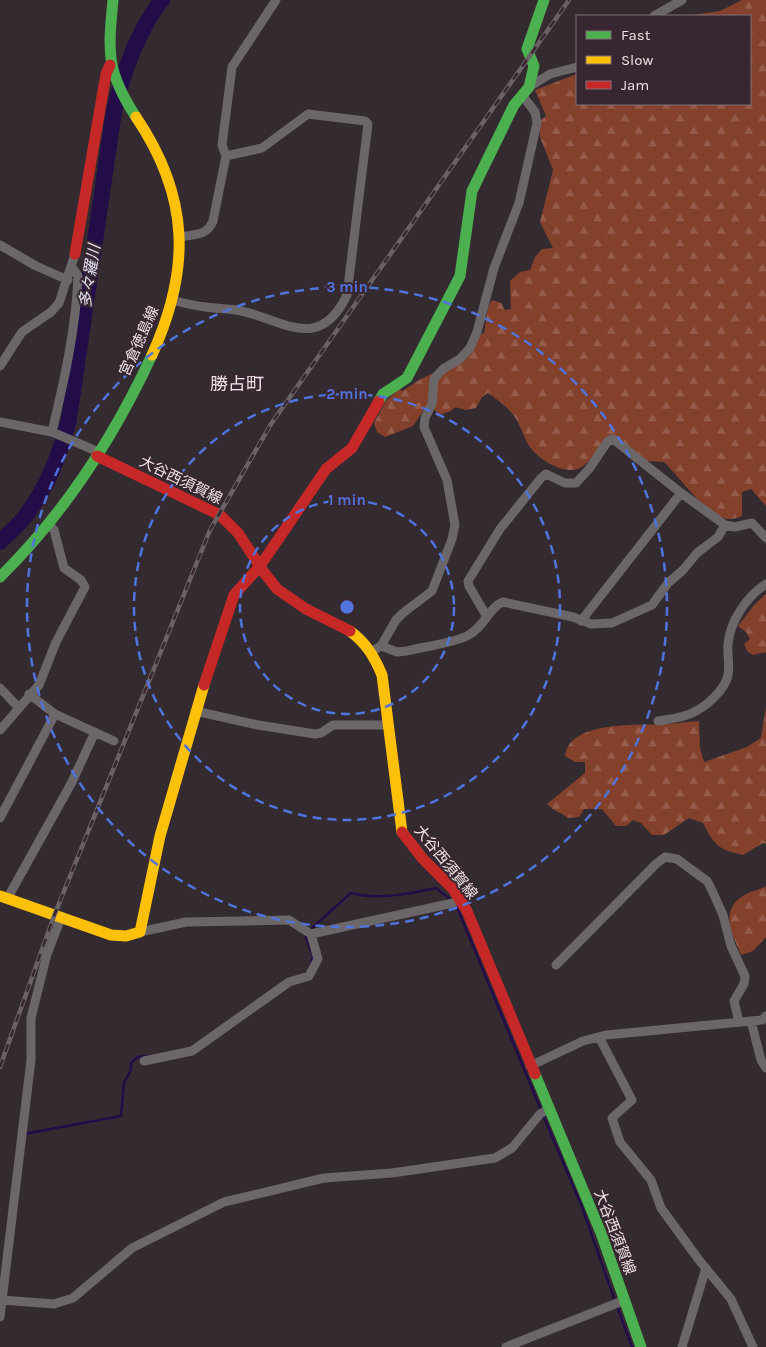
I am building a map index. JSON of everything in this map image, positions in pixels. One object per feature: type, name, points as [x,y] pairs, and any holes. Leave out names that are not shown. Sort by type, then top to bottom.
[{"type":"main road","name":"宮倉徳島線","points":[[0,577],[49,524],[97,456],[125,408],[160,338],[172,300],[178,271],[180,237],[177,214],[152,141],[125,98],[112,70],[113,0]]},
{"type":"main road","points":[[3,898],[111,935],[126,936],[140,932],[160,836],[195,711],[234,595],[260,566],[326,470],[352,448],[383,394],[407,378],[460,276],[472,191],[514,105],[526,91],[534,66],[527,49],[544,0]]},
{"type":"main road","points":[[75,254],[106,74],[112,70]]},
{"type":"main road","name":"大谷西須賀線","points":[[97,456],[219,514],[241,535],[268,581],[279,591],[295,602],[350,630],[377,649],[402,833],[422,859],[460,898],[601,1233],[641,1347]]},
{"type":"street","points":[[180,237],[200,234],[210,228],[226,156],[222,145],[232,67],[276,0]]},
{"type":"street","points":[[656,15],[682,0]]},
{"type":"street","points":[[534,66],[550,74]]},
{"type":"street","points":[[576,67],[550,74],[526,91],[535,112],[537,123],[519,203],[494,268],[477,332],[470,348],[460,359],[443,369],[434,379],[432,404],[425,418],[424,427],[447,480],[455,525],[452,539],[432,591],[396,620],[377,649],[407,651],[467,636],[483,625],[494,607],[504,602],[573,617],[591,624],[607,625],[652,605],[668,582],[683,570],[697,553],[718,537],[725,525]]},
{"type":"street","points":[[172,300],[205,307],[243,311],[295,329],[309,328],[324,322],[342,305],[347,295],[368,124],[366,120],[308,114],[262,148],[226,156]]},
{"type":"street","points":[[0,246],[36,266],[68,280]]},
{"type":"street","points":[[0,366],[22,332],[51,312],[59,303],[75,254]]},
{"type":"street","points":[[54,433],[77,302],[78,276],[72,267]]},
{"type":"street","points":[[0,422],[54,433],[94,450],[97,456]]},
{"type":"street","points":[[488,617],[469,586],[468,581],[500,529],[546,474],[565,483],[576,482],[589,469],[608,441],[613,439],[725,525],[735,527],[752,523],[766,538]]},
{"type":"street","points":[[580,621],[681,493]]},
{"type":"street","points":[[0,730],[29,694],[39,685],[56,642],[84,588],[82,580],[64,568],[54,530],[49,524]]},
{"type":"street","points":[[658,722],[693,713],[720,690],[729,673],[728,642],[734,622],[749,599],[766,584]]},
{"type":"street","points":[[0,688],[19,708]]},
{"type":"street","points":[[29,694],[55,714],[114,741]]},
{"type":"street","points":[[195,711],[249,723],[315,734],[321,733],[333,725],[388,725]]},
{"type":"street","points":[[0,818],[55,714]]},
{"type":"street","points":[[3,898],[72,782],[95,732]]},
{"type":"street","points":[[556,965],[656,864],[664,858],[677,859],[707,881],[723,916],[725,929],[745,976],[744,984],[734,1001],[739,1022]]},
{"type":"street","points":[[140,932],[186,922],[289,920],[312,934],[453,903],[460,898]]},
{"type":"street","points":[[0,1317],[31,1060],[31,1018],[47,954],[61,918]]},
{"type":"street","points":[[144,1061],[192,1051],[289,982],[309,976],[318,959],[312,934]]},
{"type":"street","points":[[530,1066],[583,1041],[600,1037],[762,1020],[766,1016]]},
{"type":"street","points":[[751,1021],[761,1060],[766,1068]]},
{"type":"street","points":[[600,1037],[632,1100],[612,1118],[620,1142],[651,1180],[661,1208],[731,1299],[753,1347]]},
{"type":"street","points":[[2,1300],[54,1304],[73,1298],[132,1248],[224,1202],[324,1178],[392,1173],[495,1158],[512,1148],[540,1114],[548,1110]]},
{"type":"street","points":[[682,1347],[706,1268]]},
{"type":"street","points":[[506,1347],[625,1300]]},
{"type":"green space","points":[[742,0],[766,0],[766,506],[751,489],[742,492],[742,516],[730,519],[721,517],[703,505],[664,462],[647,461],[609,439],[580,468],[566,470],[558,468],[537,455],[526,441],[518,422],[511,412],[488,393],[482,397],[476,408],[466,410],[455,407],[451,411],[439,415],[433,408],[425,408],[413,426],[385,437],[377,432],[374,423],[386,401],[399,389],[403,391],[414,383],[463,360],[468,355],[476,337],[484,333],[488,308],[492,300],[501,303],[505,310],[511,309],[510,281],[520,272],[530,270],[535,257],[542,249],[553,248],[540,222],[553,170],[540,137],[540,121],[546,116],[535,90],[576,74],[576,105],[751,105],[751,15],[693,15],[720,11]]},
{"type":"green space","points":[[766,594],[766,652],[753,655],[747,651],[744,644],[750,639],[746,632],[738,626],[755,604]]},
{"type":"green space","points":[[766,706],[766,844],[763,843],[743,855],[728,851],[718,845],[703,823],[689,818],[664,835],[652,835],[641,823],[633,820],[626,826],[616,826],[602,809],[584,809],[579,817],[568,818],[547,804],[585,773],[585,762],[575,762],[565,756],[570,744],[579,736],[593,730],[608,727],[699,721],[700,748],[704,762],[747,747],[761,738]]},
{"type":"green space","points":[[766,886],[766,937],[753,951],[741,955],[731,929],[730,913],[739,899],[748,893]]},
{"type":"waterway","name":"多々羅川","points":[[0,542],[23,520],[43,490],[54,467],[66,431],[114,111],[122,82],[138,39],[162,0]]},
{"type":"waterway","points":[[311,965],[313,956],[306,937],[312,928],[351,893],[382,896],[436,888],[452,901]]},
{"type":"waterway","points":[[456,905],[541,1110]]},
{"type":"waterway","points":[[24,1134],[121,1116],[124,1083],[131,1070],[131,1063],[138,1057],[149,1056]]},
{"type":"waterway","points":[[543,1115],[582,1207],[615,1301]]},
{"type":"waterway","points":[[617,1306],[632,1347]]},
{"type":"railway","points":[[0,1067],[54,916],[210,530],[271,424],[569,0]]},
{"type":"traffic: fast","points":[[113,0],[110,34],[111,61],[119,87],[136,117]]},
{"type":"traffic: fast","points":[[379,401],[383,394],[407,378],[460,276],[472,191],[514,105],[529,87],[534,66],[527,49],[544,0]]},
{"type":"traffic: fast","points":[[0,577],[45,527],[86,473],[121,415],[152,355]]},
{"type":"traffic: fast","points":[[535,1074],[601,1233],[641,1347]]},
{"type":"traffic: slow","points":[[136,117],[154,147],[167,176],[175,205],[179,234],[174,293],[165,323],[152,355]]},
{"type":"traffic: slow","points":[[350,631],[369,650],[382,675],[402,832]]},
{"type":"traffic: slow","points":[[0,896],[111,935],[126,936],[140,932],[160,836],[204,685]]},
{"type":"traffic: jam","points":[[75,254],[106,74],[110,65]]},
{"type":"traffic: jam","points":[[204,685],[234,595],[260,566],[326,469],[352,448],[379,401]]},
{"type":"traffic: jam","points":[[97,456],[220,515],[238,533],[277,589],[306,609],[350,631]]},
{"type":"traffic: jam","points":[[402,832],[423,859],[453,889],[467,911],[535,1074]]},
{"type":"district","name":"勝占町","points":[[237,384]]}]
